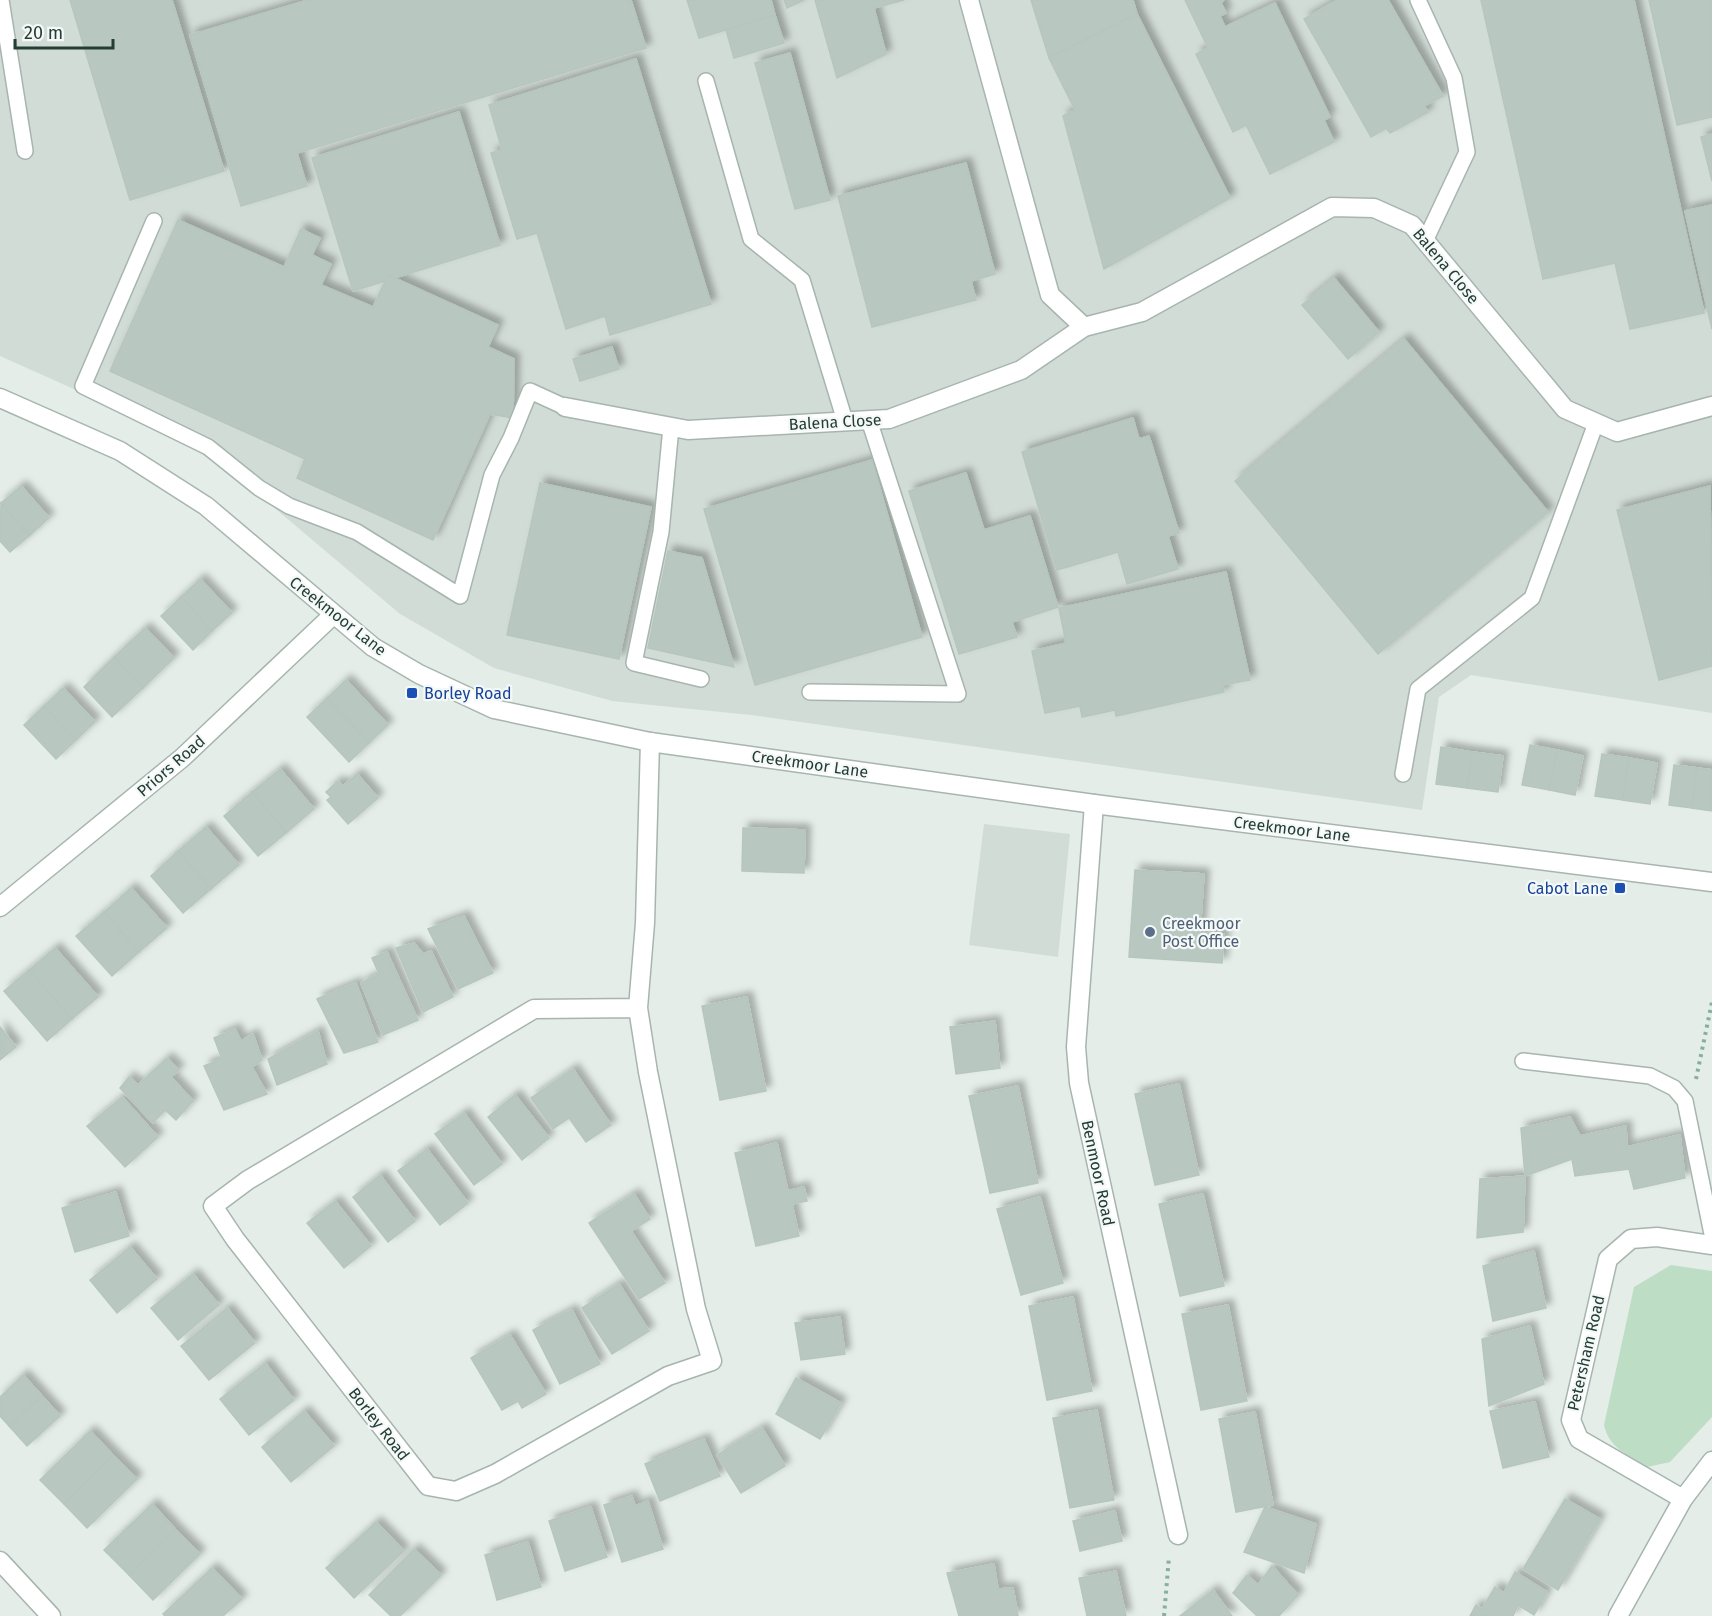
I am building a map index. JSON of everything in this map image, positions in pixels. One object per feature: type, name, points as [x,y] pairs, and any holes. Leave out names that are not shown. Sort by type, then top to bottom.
[{"type":"street","points":[[969,0],[1050,295],[1084,327]]},
{"type":"street","name":"Balena Close","points":[[565,407],[688,430],[889,418],[1021,370],[1084,327],[1142,312],[1332,207],[1374,208],[1412,225],[1565,409],[1617,432],[1712,406]]},
{"type":"street","name":"Creekmoor Lane","points":[[0,398],[120,451],[206,506],[373,647],[418,674],[494,709],[650,742],[1094,804],[1712,882]]},
{"type":"street","name":"Priors Road","points":[[0,907],[182,758],[333,615]]},
{"type":"street","name":"Borley Road","points":[[638,1008],[534,1009],[248,1180],[213,1206],[235,1239],[428,1486],[456,1491],[495,1474],[669,1376],[712,1360],[696,1309],[648,1072],[638,1008],[645,923],[650,742]]},
{"type":"street","name":"Benmoor Road","points":[[1094,804],[1076,1047],[1079,1083],[1178,1535]]},
{"type":"street","name":"Petersham Road","points":[[1683,1498],[1579,1438],[1571,1420],[1608,1259],[1631,1239],[1657,1237],[1712,1245]]},
{"type":"street","points":[[1618,1616],[1683,1498],[1712,1461]]},
{"type":"street","points":[[0,1561],[51,1616]]},
{"type":"lane","points":[[1,0],[25,151]]},
{"type":"lane","points":[[1418,0],[1454,78],[1467,152],[1425,242]]},
{"type":"lane","points":[[706,81],[751,239],[802,280],[845,421]]},
{"type":"lane","points":[[154,221],[83,386],[208,447],[259,488],[289,506],[357,532],[460,596],[492,475],[511,438],[530,391],[565,407]]},
{"type":"lane","points":[[810,692],[958,694],[869,420]]},
{"type":"lane","points":[[1403,774],[1418,689],[1532,598],[1596,423]]},
{"type":"lane","points":[[671,427],[662,532],[634,663],[701,679]]},
{"type":"lane","points":[[1523,1061],[1650,1076],[1674,1088],[1684,1101],[1712,1234]]},
{"type":"path","points":[[1684,1101],[1699,1074],[1712,1002]]},
{"type":"path","points":[[1164,1616],[1167,1563],[1178,1535]]},
{"type":"shaded area","points":[[0,0],[1712,0],[1712,713],[1471,675],[1439,697],[1422,810],[751,715],[612,701],[494,668],[400,614],[258,494],[172,433],[0,356]]},
{"type":"shaded area","points":[[984,824],[1070,834],[1058,957],[969,945]]},
{"type":"green space","points":[[1671,1265],[1712,1271],[1712,1417],[1670,1462],[1647,1467],[1626,1455],[1615,1445],[1610,1440],[1604,1425],[1634,1287]]},
{"type":"building","points":[[70,0],[172,0],[224,171],[130,200]]},
{"type":"building","points":[[308,0],[631,0],[646,48],[297,153],[307,186],[241,206],[190,35]]},
{"type":"building","points":[[687,0],[771,0],[775,15],[699,38]]},
{"type":"building","points":[[784,0],[804,0],[787,8]]},
{"type":"building","points":[[815,0],[904,0],[874,8],[886,54],[837,78]]},
{"type":"building","points":[[1031,0],[1133,0],[1137,14],[1049,58]]},
{"type":"building","points":[[1185,0],[1224,0],[1221,3],[1226,13],[1220,16],[1225,27],[1275,3],[1330,117],[1324,120],[1334,142],[1270,174],[1246,125],[1233,132],[1196,54],[1208,48]]},
{"type":"building","points":[[1337,0],[1388,0],[1443,96],[1424,106],[1428,112],[1390,133],[1386,128],[1371,137],[1304,19]]},
{"type":"building","points":[[1481,0],[1634,0],[1704,313],[1630,329],[1615,263],[1543,279]]},
{"type":"building","points":[[1649,0],[1712,0],[1712,117],[1677,125]]},
{"type":"building","points":[[1137,14],[1230,198],[1104,269],[1063,116],[1075,110],[1049,58]]},
{"type":"building","points":[[775,15],[784,43],[734,58],[726,30]]},
{"type":"building","points":[[790,53],[830,200],[795,209],[755,63]]},
{"type":"building","points":[[636,59],[711,304],[610,335],[605,316],[566,329],[537,233],[517,239],[491,153],[502,150],[489,105]]},
{"type":"building","points":[[459,112],[500,245],[353,291],[312,158]]},
{"type":"building","points":[[1712,134],[1712,181],[1701,137]]},
{"type":"building","points":[[966,163],[995,274],[971,281],[976,300],[872,327],[838,196]]},
{"type":"building","points":[[1712,205],[1712,329],[1685,211]]},
{"type":"building","points":[[178,220],[284,267],[301,229],[320,238],[312,255],[331,264],[321,285],[373,307],[388,275],[498,325],[488,347],[514,359],[513,418],[490,414],[433,540],[297,478],[305,459],[110,371]]},
{"type":"building","points":[[1334,278],[1379,332],[1348,359],[1302,305]]},
{"type":"building","points":[[1404,339],[1548,512],[1378,654],[1235,481]]},
{"type":"building","points":[[612,347],[619,369],[580,381],[573,359]]},
{"type":"building","points":[[1133,418],[1139,439],[1149,436],[1179,533],[1168,536],[1178,569],[1127,584],[1118,552],[1057,570],[1022,452]]},
{"type":"building","points":[[872,460],[922,637],[755,685],[704,509]]},
{"type":"building","points":[[966,473],[984,530],[1030,516],[1058,607],[1012,622],[1017,637],[959,654],[909,491]]},
{"type":"building","points":[[540,483],[651,507],[619,659],[507,635]]},
{"type":"building","points":[[21,486],[49,518],[29,536],[1,503]]},
{"type":"building","points":[[1710,486],[1712,666],[1659,680],[1617,510]]},
{"type":"building","points":[[1,503],[29,536],[10,552],[0,541]]},
{"type":"building","points":[[668,551],[702,558],[734,667],[648,648]]},
{"type":"building","points":[[1226,572],[1250,680],[1223,685],[1224,692],[1116,716],[1115,710],[1082,717],[1080,706],[1045,713],[1032,651],[1066,643],[1059,608]]},
{"type":"building","points":[[200,579],[232,613],[212,631],[181,597]]},
{"type":"building","points":[[181,597],[212,631],[193,650],[161,616]]},
{"type":"building","points":[[145,628],[174,658],[143,688],[114,657]]},
{"type":"building","points":[[114,657],[143,688],[112,717],[84,687]]},
{"type":"building","points":[[346,680],[388,725],[369,743],[327,698]]},
{"type":"building","points":[[63,688],[95,722],[76,740],[44,706]]},
{"type":"building","points":[[327,698],[369,743],[349,762],[307,717]]},
{"type":"building","points":[[44,706],[76,740],[56,759],[24,725]]},
{"type":"building","points":[[1530,745],[1557,750],[1549,790],[1522,785]]},
{"type":"building","points":[[1441,747],[1472,752],[1467,788],[1436,784]]},
{"type":"building","points":[[1557,750],[1583,756],[1575,795],[1549,790]]},
{"type":"building","points":[[1472,752],[1503,756],[1498,792],[1467,788]]},
{"type":"building","points":[[1602,754],[1629,758],[1623,800],[1595,796]]},
{"type":"building","points":[[1629,758],[1657,763],[1650,804],[1623,800]]},
{"type":"building","points":[[1674,765],[1697,768],[1692,808],[1669,805]]},
{"type":"building","points":[[1697,768],[1712,770],[1712,811],[1692,808]]},
{"type":"building","points":[[280,769],[314,809],[286,833],[252,792]]},
{"type":"building","points":[[357,774],[378,798],[348,824],[327,800],[331,797],[326,792],[338,781],[343,786]]},
{"type":"building","points":[[252,792],[286,833],[258,856],[224,816]]},
{"type":"building","points":[[206,827],[239,865],[211,889],[178,851]]},
{"type":"building","points":[[743,828],[805,830],[804,873],[742,871]]},
{"type":"building","points":[[178,851],[211,889],[183,913],[151,876]]},
{"type":"building","points":[[1135,870],[1204,874],[1200,933],[1224,934],[1222,963],[1129,957]]},
{"type":"building","points":[[131,888],[167,928],[139,952],[104,912]]},
{"type":"building","points":[[104,912],[139,952],[112,976],[76,936]]},
{"type":"building","points":[[464,916],[493,973],[458,989],[428,929]]},
{"type":"building","points":[[414,943],[423,954],[431,951],[453,997],[423,1012],[396,948]]},
{"type":"building","points":[[55,948],[98,997],[72,1019],[29,970]]},
{"type":"building","points":[[387,952],[418,1020],[383,1035],[361,983],[379,974],[372,958]]},
{"type":"building","points":[[29,970],[72,1019],[47,1041],[4,991]]},
{"type":"building","points":[[356,983],[378,1042],[344,1053],[317,999]]},
{"type":"building","points":[[747,997],[766,1091],[720,1100],[702,1006]]},
{"type":"building","points":[[995,1021],[1000,1068],[956,1074],[950,1027]]},
{"type":"building","points":[[0,1027],[16,1047],[0,1060]]},
{"type":"building","points":[[235,1029],[241,1041],[253,1034],[262,1060],[252,1067],[267,1094],[224,1110],[204,1066],[222,1059],[214,1038]]},
{"type":"building","points":[[318,1031],[327,1064],[277,1085],[268,1059]]},
{"type":"building","points":[[167,1058],[179,1070],[171,1077],[193,1101],[176,1120],[165,1110],[153,1123],[120,1088],[129,1077],[138,1085]]},
{"type":"building","points":[[573,1069],[611,1125],[586,1142],[569,1118],[553,1129],[531,1098]]},
{"type":"building","points":[[1179,1084],[1199,1175],[1155,1185],[1135,1094]]},
{"type":"building","points":[[1018,1086],[1038,1183],[990,1193],[969,1096]]},
{"type":"building","points":[[515,1095],[549,1138],[522,1160],[488,1117]]},
{"type":"building","points":[[122,1097],[158,1137],[125,1167],[87,1126]]},
{"type":"building","points":[[464,1113],[502,1164],[474,1185],[435,1134]]},
{"type":"building","points":[[1570,1117],[1580,1136],[1626,1126],[1627,1147],[1680,1135],[1685,1178],[1634,1189],[1629,1169],[1575,1176],[1572,1159],[1525,1176],[1521,1128]]},
{"type":"building","points":[[777,1143],[788,1191],[804,1187],[807,1201],[792,1204],[799,1236],[756,1246],[735,1153]]},
{"type":"building","points":[[427,1149],[468,1203],[440,1225],[398,1171]]},
{"type":"building","points":[[380,1175],[415,1221],[388,1242],[353,1197]]},
{"type":"building","points":[[1525,1176],[1523,1232],[1477,1238],[1480,1179]]},
{"type":"building","points":[[116,1192],[129,1236],[75,1252],[62,1208]]},
{"type":"building","points":[[634,1194],[650,1219],[631,1231],[665,1283],[639,1299],[589,1223]]},
{"type":"building","points":[[1203,1194],[1224,1286],[1180,1296],[1159,1204]]},
{"type":"building","points":[[1040,1197],[1063,1283],[1021,1295],[997,1209]]},
{"type":"building","points":[[335,1201],[371,1246],[344,1268],[307,1223]]},
{"type":"building","points":[[130,1247],[157,1279],[117,1313],[90,1280]]},
{"type":"building","points":[[1534,1251],[1546,1308],[1493,1321],[1483,1266]]},
{"type":"building","points":[[193,1274],[219,1305],[178,1340],[151,1308]]},
{"type":"building","points":[[619,1284],[649,1331],[612,1354],[582,1308]]},
{"type":"building","points":[[1073,1297],[1092,1391],[1047,1400],[1029,1306]]},
{"type":"building","points":[[1228,1305],[1247,1401],[1201,1410],[1182,1314]]},
{"type":"building","points":[[227,1308],[255,1343],[209,1380],[181,1346]]},
{"type":"building","points":[[572,1310],[600,1364],[560,1384],[533,1330]]},
{"type":"building","points":[[840,1317],[845,1354],[801,1360],[795,1323]]},
{"type":"building","points":[[1530,1326],[1544,1384],[1489,1406],[1482,1339]]},
{"type":"building","points":[[510,1335],[546,1394],[522,1408],[518,1401],[502,1410],[471,1358]]},
{"type":"building","points":[[265,1363],[294,1400],[249,1435],[220,1399]]},
{"type":"building","points":[[23,1375],[42,1396],[9,1426],[0,1416],[0,1397]]},
{"type":"building","points":[[796,1378],[841,1403],[820,1439],[776,1414]]},
{"type":"building","points":[[42,1396],[60,1416],[27,1446],[9,1426]]},
{"type":"building","points":[[1535,1402],[1549,1457],[1503,1468],[1490,1411]]},
{"type":"building","points":[[1097,1410],[1114,1500],[1070,1508],[1053,1418]]},
{"type":"building","points":[[304,1411],[334,1446],[291,1482],[262,1447]]},
{"type":"building","points":[[1255,1412],[1273,1505],[1236,1512],[1219,1419]]},
{"type":"building","points":[[762,1428],[785,1466],[741,1493],[717,1455]]},
{"type":"building","points":[[90,1431],[113,1455],[64,1504],[40,1480]]},
{"type":"building","points":[[704,1439],[720,1476],[660,1501],[645,1464]]},
{"type":"building","points":[[113,1455],[137,1479],[87,1528],[64,1504]]},
{"type":"building","points":[[632,1496],[635,1506],[648,1501],[663,1549],[622,1562],[604,1505]]},
{"type":"building","points":[[1565,1499],[1600,1519],[1558,1590],[1523,1569]]},
{"type":"building","points":[[152,1504],[176,1530],[129,1575],[104,1550]]},
{"type":"building","points":[[591,1507],[607,1557],[565,1571],[549,1521]]},
{"type":"building","points":[[1265,1507],[1316,1524],[1304,1573],[1244,1552]]},
{"type":"building","points":[[1115,1511],[1122,1541],[1080,1551],[1073,1521]]},
{"type":"building","points":[[376,1522],[404,1551],[354,1598],[326,1568]]},
{"type":"building","points":[[176,1530],[200,1554],[153,1600],[129,1575]]},
{"type":"building","points":[[528,1542],[541,1587],[497,1600],[485,1555]]},
{"type":"building","points":[[414,1549],[441,1575],[400,1616],[391,1616],[369,1595]]},
{"type":"building","points":[[994,1564],[998,1589],[1013,1588],[1018,1616],[959,1616],[947,1573]]},
{"type":"building","points":[[1272,1566],[1298,1595],[1279,1616],[1257,1616],[1233,1593],[1247,1575],[1258,1585]]},
{"type":"building","points":[[212,1568],[242,1599],[223,1616],[165,1616],[163,1614]]},
{"type":"building","points":[[1116,1571],[1126,1616],[1087,1616],[1079,1578]]},
{"type":"building","points":[[1515,1572],[1547,1592],[1534,1615],[1518,1605],[1513,1616],[1470,1616],[1476,1605],[1482,1609],[1495,1587],[1504,1593]]},
{"type":"building","points":[[1213,1590],[1232,1616],[1180,1616]]},
{"type":"place","name":"Borley Road","points":[[412,693]]},
{"type":"place","name":"Cabot Lane","points":[[1620,888]]},
{"type":"place","name":"Creekmoor Post Office","points":[[1150,932]]}]
